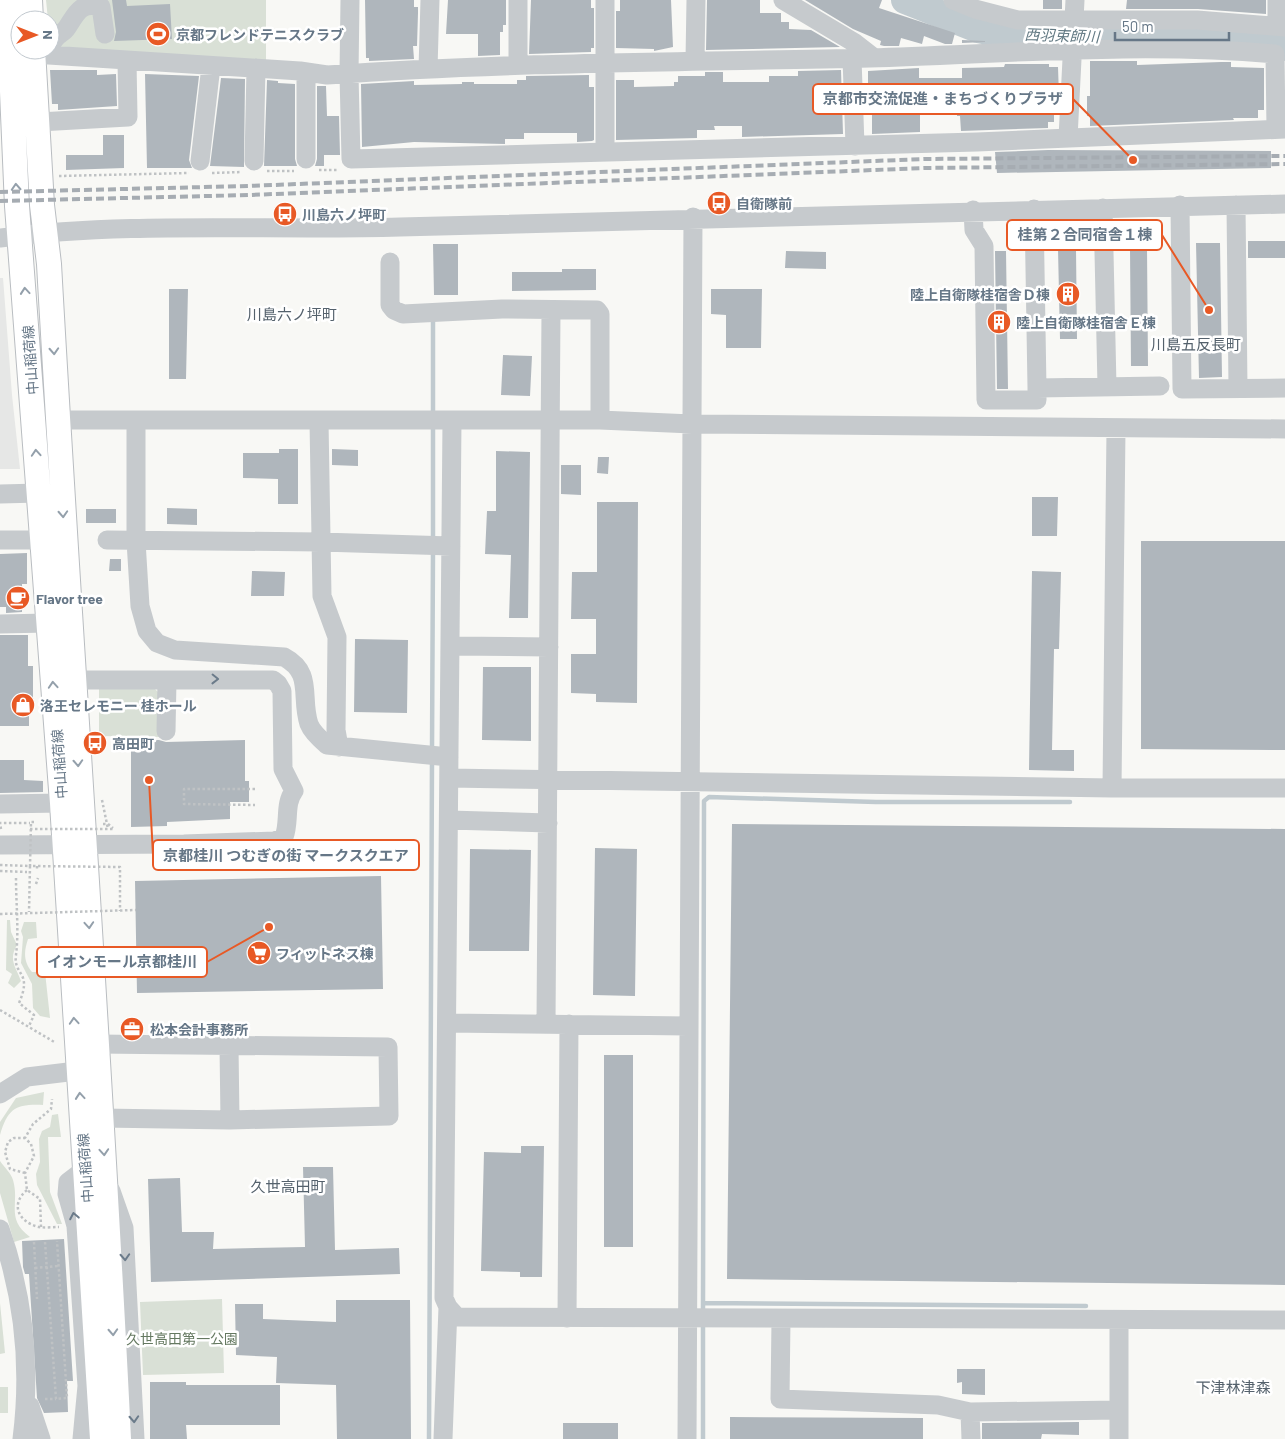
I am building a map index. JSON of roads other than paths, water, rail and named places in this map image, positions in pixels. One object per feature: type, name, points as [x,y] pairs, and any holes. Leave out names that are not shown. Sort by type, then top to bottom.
[{"type":"main road","name":"中山稲荷線","points":[[8,0],[5,33],[4,98],[10,236],[39,493],[62,803],[74,845],[97,1044],[88,1069],[102,1118],[96,1173],[102,1439]]},
{"type":"main road","name":"中山稲荷線","points":[[38,60],[36,93],[73,680],[74,845],[88,1069],[119,1439]]},
{"type":"street","points":[[60,55],[127,61],[256,68],[327,75],[349,74],[428,69],[518,65],[695,60],[873,58],[1073,48],[1218,49],[1275,54],[1281,129],[855,146],[351,159],[349,74],[350,0]]},
{"type":"street","points":[[428,69],[430,0]]},
{"type":"street","points":[[518,0],[518,65]]},
{"type":"street","points":[[604,152],[605,0]]},
{"type":"street","points":[[695,60],[696,0]]},
{"type":"street","points":[[783,0],[855,44],[873,58]]},
{"type":"street","points":[[953,0],[975,9],[1018,20],[1074,14],[1196,20],[1281,27],[1277,0]]},
{"type":"street","points":[[60,35],[66,30],[76,10],[86,5],[96,4],[101,7],[105,34]]},
{"type":"street","points":[[1068,138],[1074,14]]},
{"type":"street","points":[[852,58],[855,146]]},
{"type":"street","points":[[39,122],[128,117],[127,61]]},
{"type":"street","points":[[200,161],[211,66]]},
{"type":"street","points":[[254,160],[256,68]]},
{"type":"street","points":[[306,72],[306,159]]},
{"type":"street","points":[[4,98],[36,93]]},
{"type":"street","points":[[10,236],[45,233],[205,228],[396,227],[693,217],[1285,204]]},
{"type":"street","points":[[1180,205],[1182,389],[1285,388]]},
{"type":"street","points":[[1236,205],[1238,388]]},
{"type":"street","points":[[1103,208],[1107,386]]},
{"type":"street","points":[[973,210],[974,230],[984,246],[986,400],[1037,400],[1034,209]]},
{"type":"street","points":[[687,1439],[693,217]]},
{"type":"street","points":[[390,262],[390,305],[394,310],[403,314],[502,309],[597,310],[600,314],[600,420]]},
{"type":"street","points":[[546,1023],[551,310]]},
{"type":"street","points":[[1037,388],[1160,386]]},
{"type":"street","points":[[58,420],[600,420],[692,424],[1285,429]]},
{"type":"street","points":[[136,421],[136,542],[140,606],[147,631],[157,643],[175,650],[284,657],[296,663],[304,679],[309,724],[315,734],[326,745],[449,757]]},
{"type":"street","points":[[319,421],[322,596],[337,637],[336,730],[339,747]]},
{"type":"street","points":[[452,421],[444,1298],[448,1307],[457,1317],[1285,1320]]},
{"type":"street","points":[[1112,788],[1116,429]]},
{"type":"street","points":[[0,494],[39,493]]},
{"type":"street","points":[[0,540],[43,540]]},
{"type":"street","points":[[107,540],[136,542],[321,542],[451,546]]},
{"type":"street","points":[[0,624],[48,624]]},
{"type":"street","points":[[450,646],[549,647]]},
{"type":"street","points":[[0,845],[275,841],[284,837],[288,827],[288,798],[294,791],[283,770],[282,692],[278,684],[273,680],[188,679],[167,682],[73,680]]},
{"type":"street","points":[[166,731],[167,682]]},
{"type":"street","points":[[449,778],[689,783],[1285,788]]},
{"type":"street","points":[[0,804],[62,803]]},
{"type":"street","points":[[449,820],[548,823]]},
{"type":"street","points":[[447,1023],[688,1026]]},
{"type":"street","points":[[567,1318],[569,1024]]},
{"type":"street","points":[[97,1044],[388,1047],[389,1116],[230,1120],[102,1118]]},
{"type":"street","points":[[229,1046],[230,1120]]},
{"type":"street","points":[[0,1094],[27,1077],[88,1069]]},
{"type":"street","points":[[82,1439],[86,1386],[76,1226],[66,1189],[68,1182],[96,1173],[124,1228],[135,1439]]},
{"type":"street","points":[[0,1229],[16,1282],[24,1334],[27,1398],[22,1439]]},
{"type":"street","points":[[443,1439],[448,1307]]},
{"type":"street","points":[[781,1319],[780,1399],[938,1404],[970,1412],[1119,1410]]},
{"type":"street","points":[[1119,1320],[1119,1439]]},
{"type":"street","points":[[27,1398],[41,1439]]},
{"type":"street","points":[[970,1412],[971,1439]]},
{"type":"waterway","name":"西羽束師川","points":[[905,0],[978,29],[1003,34],[1037,37],[1226,40],[1285,47]]},
{"type":"waterway","points":[[433,319],[433,415]]},
{"type":"waterway","points":[[433,425],[433,540]]},
{"type":"waterway","points":[[432,750],[433,550]]},
{"type":"waterway","points":[[429,1439],[432,760]]},
{"type":"waterway","points":[[703,1313],[704,801],[709,797],[876,802],[1070,802]]},
{"type":"waterway","points":[[703,1303],[1086,1306]]},
{"type":"waterway","points":[[703,1323],[703,1439]]},
{"type":"railway","points":[[0,192],[248,186],[924,159],[1285,156]]},
{"type":"railway","points":[[0,201],[250,195],[924,168],[1285,164]]},
{"type":"place","name":"京都フレンドテニスクラブ","points":[[158,34]]},
{"type":"place","name":"京都市交流促進・まちづくりプラザ","points":[[1133,160]]},
{"type":"place","name":"自衛隊前","points":[[719,203]]},
{"type":"place","name":"川島六ノ坪町","points":[[285,214]]},
{"type":"place","name":"陸上自衛隊桂宿舎Ｄ棟","points":[[1068,294]]},
{"type":"place","name":"桂第２合同宿舎１棟","points":[[1209,310]]},
{"type":"place","name":"陸上自衛隊桂宿舎Ｅ棟","points":[[999,322]]},
{"type":"place","name":"Flavor tree","points":[[18,598]]},
{"type":"place","name":"洛王セレモニー 桂ホール","points":[[23,705]]},
{"type":"place","name":"高田町","points":[[95,743]]},
{"type":"place","name":"京都桂川 つむぎの街 マークスクエア","points":[[149,780]]},
{"type":"place","name":"イオンモール京都桂川","points":[[269,927]]},
{"type":"place","name":"フィットネス棟","points":[[259,953]]},
{"type":"place","name":"松本会計事務所","points":[[132,1029]]},
{"type":"district","name":"川島六ノ坪町","points":[[292,314]]},
{"type":"district","name":"川島五反長町","points":[[1196,344]]},
{"type":"district","name":"久世高田町","points":[[288,1186]]},
{"type":"district","name":"下津林津森","points":[[1233,1387]]},
{"type":"park label","name":"久世高田第一公園","points":[[182,1338]]}]
